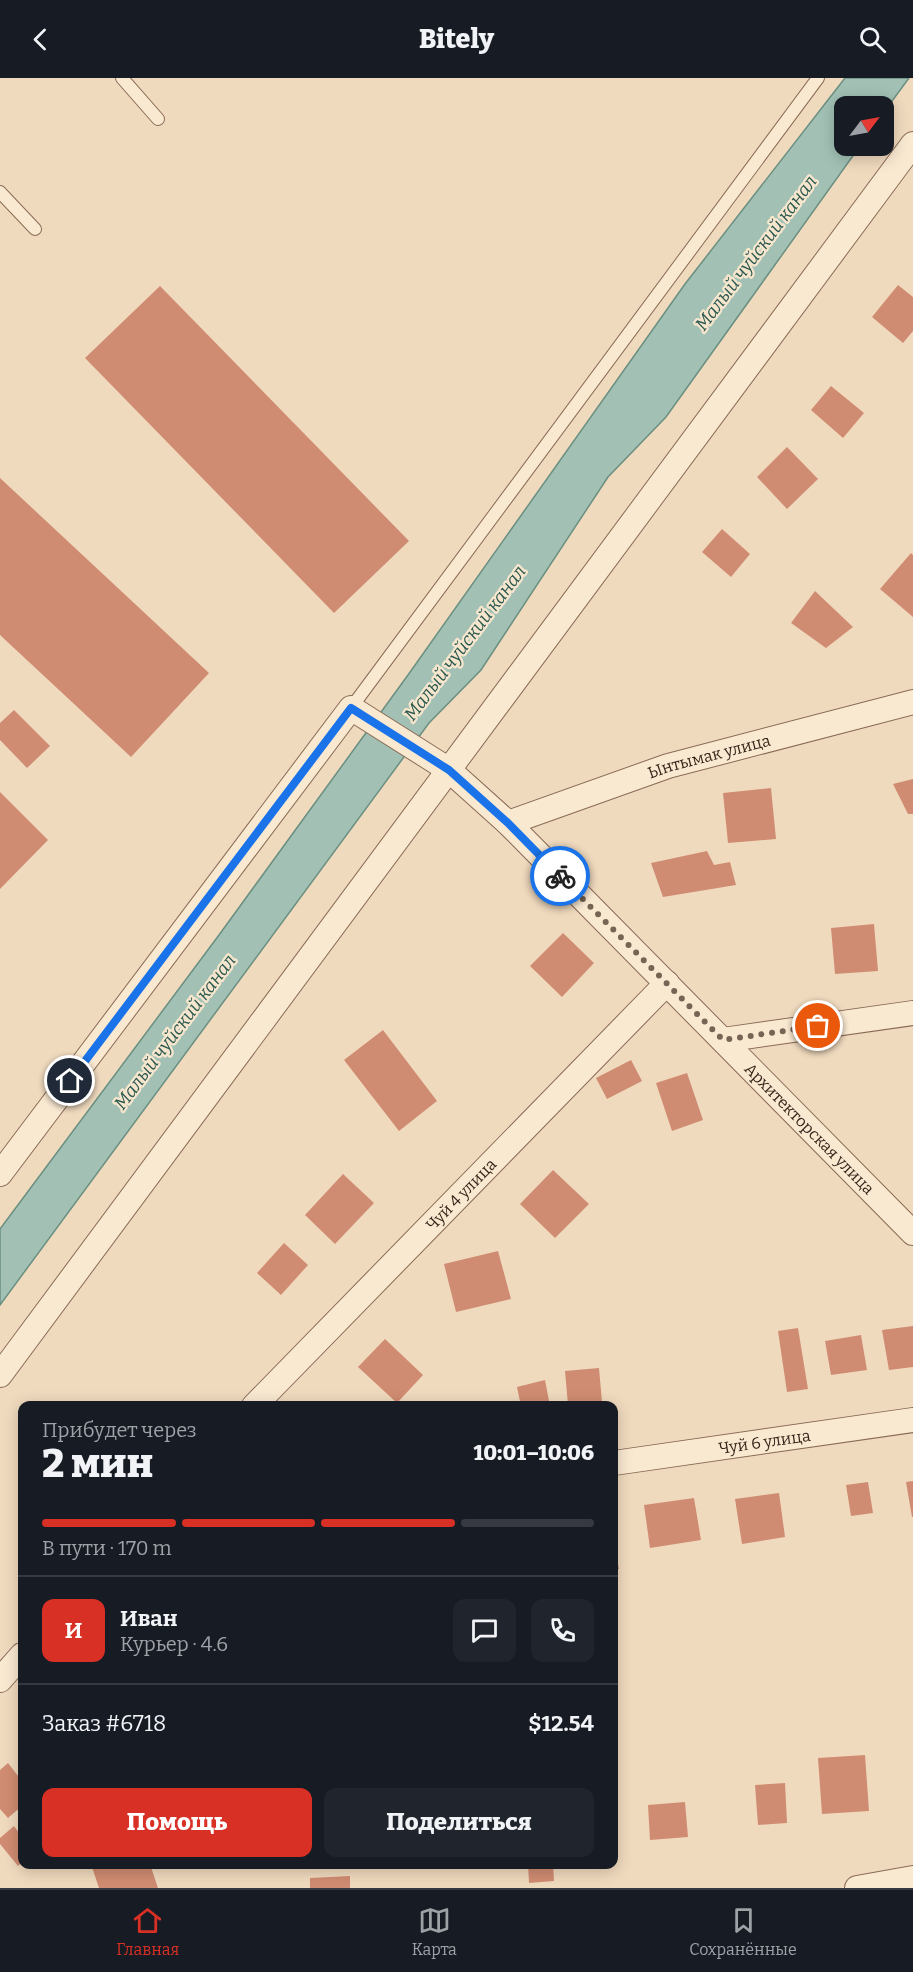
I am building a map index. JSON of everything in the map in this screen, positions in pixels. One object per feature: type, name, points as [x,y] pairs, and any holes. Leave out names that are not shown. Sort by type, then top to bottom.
[{"type":"street","points":[[0,1375],[913,144]]},
{"type":"street","name":"Ынтымак улица","points":[[508,823],[668,766],[908,699]]},
{"type":"street","name":"Архитекторская улица","points":[[357,712],[449,770],[508,823],[913,1233]]},
{"type":"street","points":[[0,1174],[357,712]]},
{"type":"street","name":"Чуй 4 улица","points":[[259,1401],[667,983]]},
{"type":"street","points":[[723,1040],[913,1013]]},
{"type":"street","name":"Чуй 6 улица","points":[[618,1462],[913,1420]]},
{"type":"street","points":[[0,1680],[18,1660]]},
{"type":"street","points":[[857,1888],[913,1878]]},
{"type":"lane","points":[[122,78],[158,119]]},
{"type":"lane","points":[[357,712],[818,78]]},
{"type":"lane","points":[[0,192],[35,229]]},
{"type":"water","name":"Малый чуйский канал","points":[[845,78],[909,78],[894,98],[894,96],[834,96],[834,156],[853,156],[666,417],[608,477],[481,670],[429,723],[0,1305],[0,1229],[219,935],[408,675],[685,284]]},
{"type":"building","points":[[898,285],[913,297],[913,331],[903,343],[872,317]]},
{"type":"building","points":[[160,286],[409,541],[334,613],[85,358]]},
{"type":"building","points":[[831,386],[864,413],[843,438],[811,410]]},
{"type":"building","points":[[787,447],[818,479],[787,509],[757,477]]},
{"type":"building","points":[[0,478],[209,673],[131,757],[0,635]]},
{"type":"building","points":[[722,529],[750,554],[731,577],[702,552]]},
{"type":"building","points":[[911,553],[913,555],[913,617],[880,589]]},
{"type":"building","points":[[815,591],[853,627],[826,648],[791,623]]},
{"type":"building","points":[[14,710],[50,746],[27,768],[0,740],[0,723]]},
{"type":"building","points":[[913,779],[913,814],[908,814],[893,784]]},
{"type":"building","points":[[771,788],[776,839],[728,843],[723,793]]},
{"type":"building","points":[[0,792],[48,840],[0,889]]},
{"type":"building","points":[[707,851],[714,865],[730,862],[736,885],[663,897],[651,863]]},
{"type":"building","points":[[874,924],[878,971],[835,974],[831,928]]},
{"type":"building","points":[[563,933],[594,963],[562,997],[530,966]]},
{"type":"building","points":[[383,1030],[437,1101],[399,1131],[344,1060]]},
{"type":"building","points":[[631,1060],[642,1081],[607,1099],[596,1078]]},
{"type":"building","points":[[687,1073],[703,1120],[672,1131],[656,1083]]},
{"type":"building","points":[[553,1170],[589,1204],[555,1238],[520,1204]]},
{"type":"building","points":[[343,1174],[374,1203],[335,1244],[305,1215]]},
{"type":"building","points":[[284,1243],[308,1265],[281,1295],[257,1273]]},
{"type":"building","points":[[498,1251],[511,1299],[456,1312],[444,1264]]},
{"type":"building","points":[[913,1326],[913,1367],[889,1370],[882,1330]]},
{"type":"building","points":[[798,1328],[808,1389],[787,1392],[778,1331]]},
{"type":"building","points":[[861,1335],[867,1370],[831,1375],[825,1341]]},
{"type":"building","points":[[385,1339],[423,1375],[399,1401],[395,1401],[358,1367]]},
{"type":"building","points":[[599,1368],[602,1401],[568,1401],[565,1371]]},
{"type":"building","points":[[545,1380],[549,1401],[520,1401],[517,1387]]},
{"type":"building","points":[[913,1481],[913,1517],[912,1517],[906,1482]]},
{"type":"building","points":[[868,1482],[873,1513],[851,1516],[846,1485]]},
{"type":"building","points":[[779,1493],[785,1537],[742,1544],[735,1499]]},
{"type":"building","points":[[694,1498],[701,1540],[650,1548],[644,1505]]},
{"type":"building","points":[[865,1755],[869,1811],[822,1814],[818,1758]]},
{"type":"building","points":[[8,1763],[18,1776],[18,1809],[8,1818],[0,1809],[0,1770]]},
{"type":"building","points":[[785,1783],[787,1823],[758,1825],[755,1785]]},
{"type":"building","points":[[685,1802],[688,1837],[650,1840],[648,1805]]},
{"type":"building","points":[[14,1826],[18,1832],[18,1866],[0,1844],[0,1838]]},
{"type":"building","points":[[93,1869],[152,1869],[158,1888],[99,1888]]},
{"type":"building","points":[[528,1869],[553,1869],[554,1881],[529,1883]]},
{"type":"building","points":[[350,1876],[350,1888],[310,1888],[310,1878]]},
{"type":"way so far","points":[[560,876],[723,1040],[818,1026]]},
{"type":"route","points":[[70,1081],[351,708],[449,770],[508,823],[560,876]]}]
